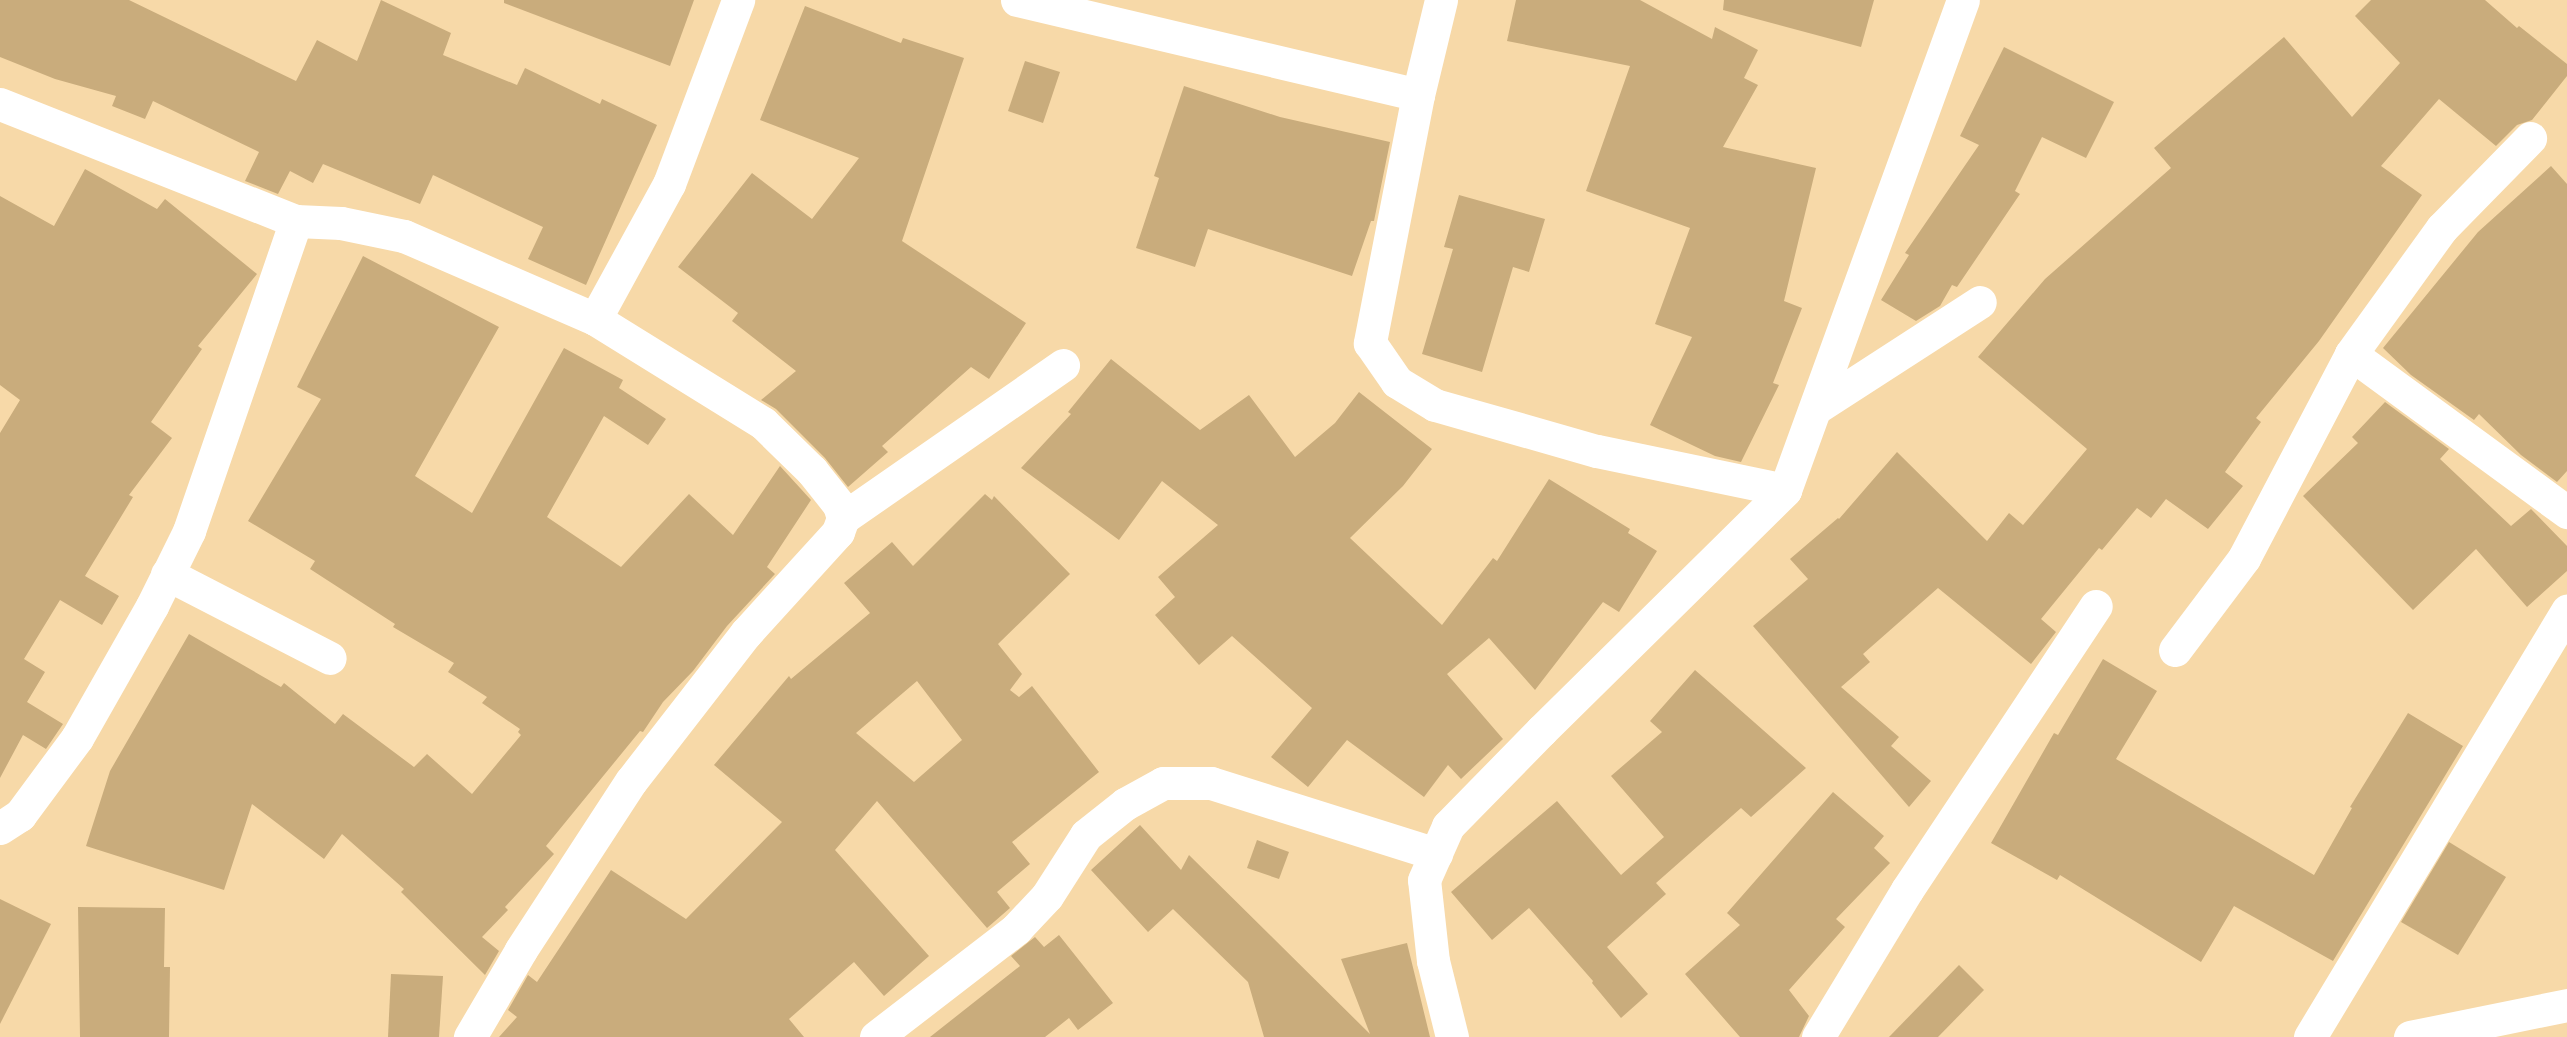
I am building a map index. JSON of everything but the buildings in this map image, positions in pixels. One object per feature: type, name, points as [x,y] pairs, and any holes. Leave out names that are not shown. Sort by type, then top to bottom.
[{"type":"street","points":[[595,319],[669,184],[738,0]]},
{"type":"street","points":[[1017,0],[1418,95]]},
{"type":"street","points":[[1441,0],[1418,95],[1370,343],[1397,382],[1435,405],[1504,427],[1597,451],[1785,490]]},
{"type":"street","points":[[1452,1037],[1433,961],[1424,880],[1448,826],[1785,490],[1963,0]]},
{"type":"street","points":[[0,104],[296,221],[341,223],[404,236],[595,319],[763,423],[812,471],[839,505],[843,518]]},
{"type":"street","points":[[2175,650],[2244,558],[2351,354],[2442,228],[2530,138]]},
{"type":"street","points":[[0,828],[20,815],[76,738],[189,531],[296,221]]},
{"type":"street","points":[[1816,408],[1980,302]]},
{"type":"street","points":[[2351,354],[2567,512]]},
{"type":"street","points":[[470,1037],[521,950],[631,781],[746,633],[838,532],[843,518],[1063,365]]},
{"type":"street","points":[[167,574],[330,658]]},
{"type":"street","points":[[1818,1037],[1907,890],[2096,606]]},
{"type":"street","points":[[2310,1037],[2567,611]]},
{"type":"street","points":[[876,1037],[1016,929],[1047,896],[1086,835],[1125,804],[1163,783],[1211,783],[1436,854]]},
{"type":"street","points":[[2410,1037],[2567,1005]]}]
